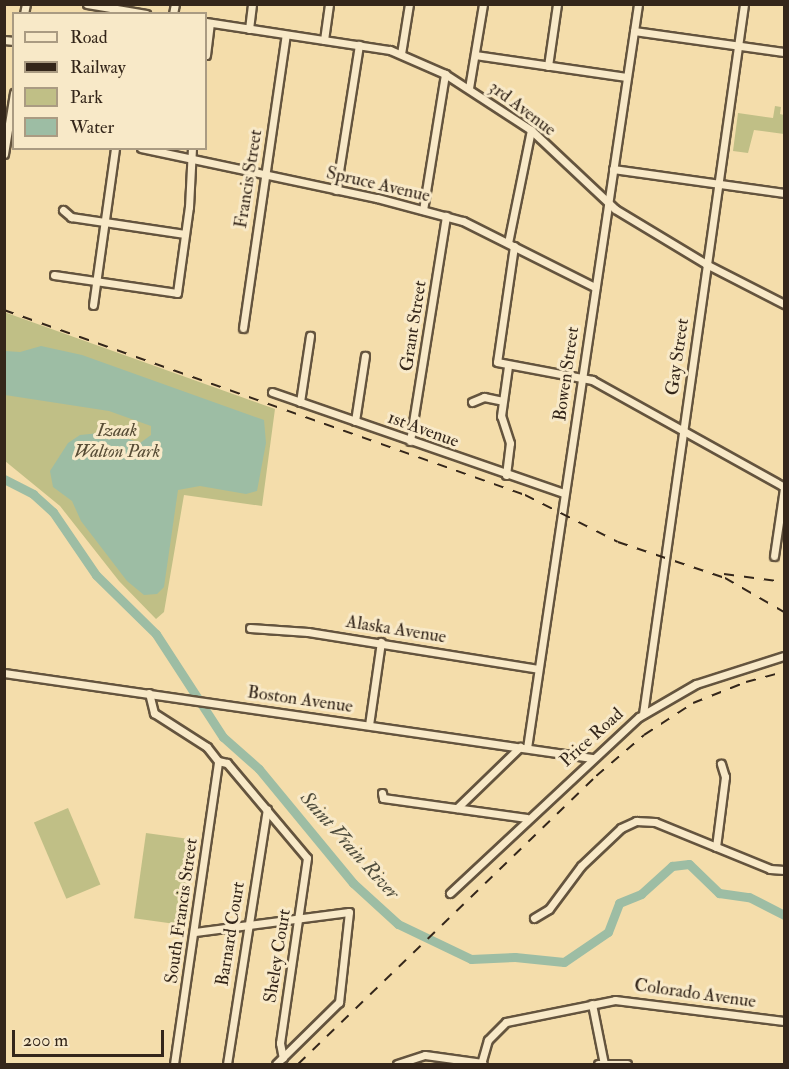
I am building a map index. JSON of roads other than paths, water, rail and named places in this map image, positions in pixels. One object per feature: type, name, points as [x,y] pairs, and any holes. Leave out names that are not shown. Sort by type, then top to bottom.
[{"type":"street","points":[[87,4],[96,8],[127,12]]},
{"type":"street","points":[[249,29],[252,4]]},
{"type":"street","points":[[324,40],[329,4]]},
{"type":"street","points":[[401,54],[409,4]]},
{"type":"street","points":[[469,88],[483,4]]},
{"type":"street","points":[[548,66],[557,4]]},
{"type":"street","name":"Bowen Street","points":[[523,748],[538,669],[638,4]]},
{"type":"street","name":"Gay Street","points":[[643,714],[744,4]]},
{"type":"street","points":[[207,39],[208,23]]},
{"type":"street","name":"3rd Avenue","points":[[208,23],[359,45],[401,54],[445,74],[531,130],[609,204],[706,264],[784,304]]},
{"type":"street","points":[[634,31],[784,52]]},
{"type":"street","name":"Francis Street","points":[[243,328],[286,35]]},
{"type":"street","points":[[336,190],[359,45]]},
{"type":"street","points":[[475,55],[626,78]]},
{"type":"street","points":[[423,210],[445,74]]},
{"type":"street","points":[[4,154],[12,116],[10,97]]},
{"type":"street","points":[[531,130],[511,245],[496,359],[500,365],[582,377],[784,488],[774,556]]},
{"type":"street","points":[[93,305],[115,150]]},
{"type":"street","name":"Spruce Avenue","points":[[149,150],[446,216],[595,287]]},
{"type":"street","points":[[54,275],[177,293],[185,234],[192,150]]},
{"type":"street","points":[[613,169],[784,193]]},
{"type":"street","points":[[63,210],[71,217],[185,234]]},
{"type":"street","name":"Grant Street","points":[[410,441],[446,216]]},
{"type":"street","points":[[300,402],[310,336]]},
{"type":"street","points":[[355,421],[366,356]]},
{"type":"street","points":[[506,476],[510,452],[502,424],[508,366]]},
{"type":"street","name":"1st Avenue","points":[[272,392],[506,476],[564,493]]},
{"type":"street","points":[[472,402],[484,398],[503,400]]},
{"type":"street","name":"Alaska Avenue","points":[[250,628],[266,626],[381,642],[538,669]]},
{"type":"street","points":[[369,725],[381,642]]},
{"type":"street","name":"Price Road","points":[[450,893],[527,818],[643,714],[724,672],[784,656]]},
{"type":"street","name":"Boston Avenue","points":[[4,673],[592,758]]},
{"type":"street","points":[[149,693],[154,713],[207,747],[218,761],[227,763],[267,809]]},
{"type":"street","points":[[457,808],[523,748]]},
{"type":"street","name":"South Francis Street","points":[[174,1065],[218,761]]},
{"type":"street","points":[[716,847],[725,777],[721,764]]},
{"type":"street","points":[[382,792],[383,798],[527,818]]},
{"type":"street","name":"Sheley Court","points":[[267,809],[307,858],[280,1043],[283,1058]]},
{"type":"street","name":"Barnard Court","points":[[227,1065],[247,924],[267,809]]},
{"type":"street","points":[[534,918],[549,909],[581,866],[629,823],[655,822],[770,868],[784,870]]},
{"type":"street","points":[[195,932],[349,912],[339,1002],[276,1065]]},
{"type":"street","name":"Colorado Avenue","points":[[482,1064],[488,1040],[497,1029],[514,1019],[592,1004],[626,1000],[784,1021]]},
{"type":"street","points":[[592,1004],[601,1064],[627,1065]]},
{"type":"street","points":[[397,1065],[425,1055],[482,1064]]},
{"type":"water","name":"Izaak Walton Park","points":[[41,346],[82,355],[264,420],[266,443],[257,491],[246,494],[200,486],[178,490],[164,587],[157,594],[144,595],[127,581],[81,521],[72,501],[53,487],[50,471],[68,443],[80,435],[109,432],[140,443],[151,435],[151,426],[109,411],[5,395],[5,351],[20,352]]},
{"type":"waterway","name":"Saint Vrain River","points":[[4,479],[33,494],[53,512],[96,575],[156,634],[223,737],[259,769],[353,883],[398,924],[471,959],[515,957],[564,962],[608,932],[619,903],[641,894],[672,866],[689,864],[719,893],[749,897],[784,915]]},
{"type":"railway","points":[[4,310],[525,495],[618,542],[725,578],[784,612]]},
{"type":"railway","points":[[724,574],[784,582]]},
{"type":"railway","points":[[298,1064],[596,776],[644,735],[693,703],[746,682],[784,672]]}]
